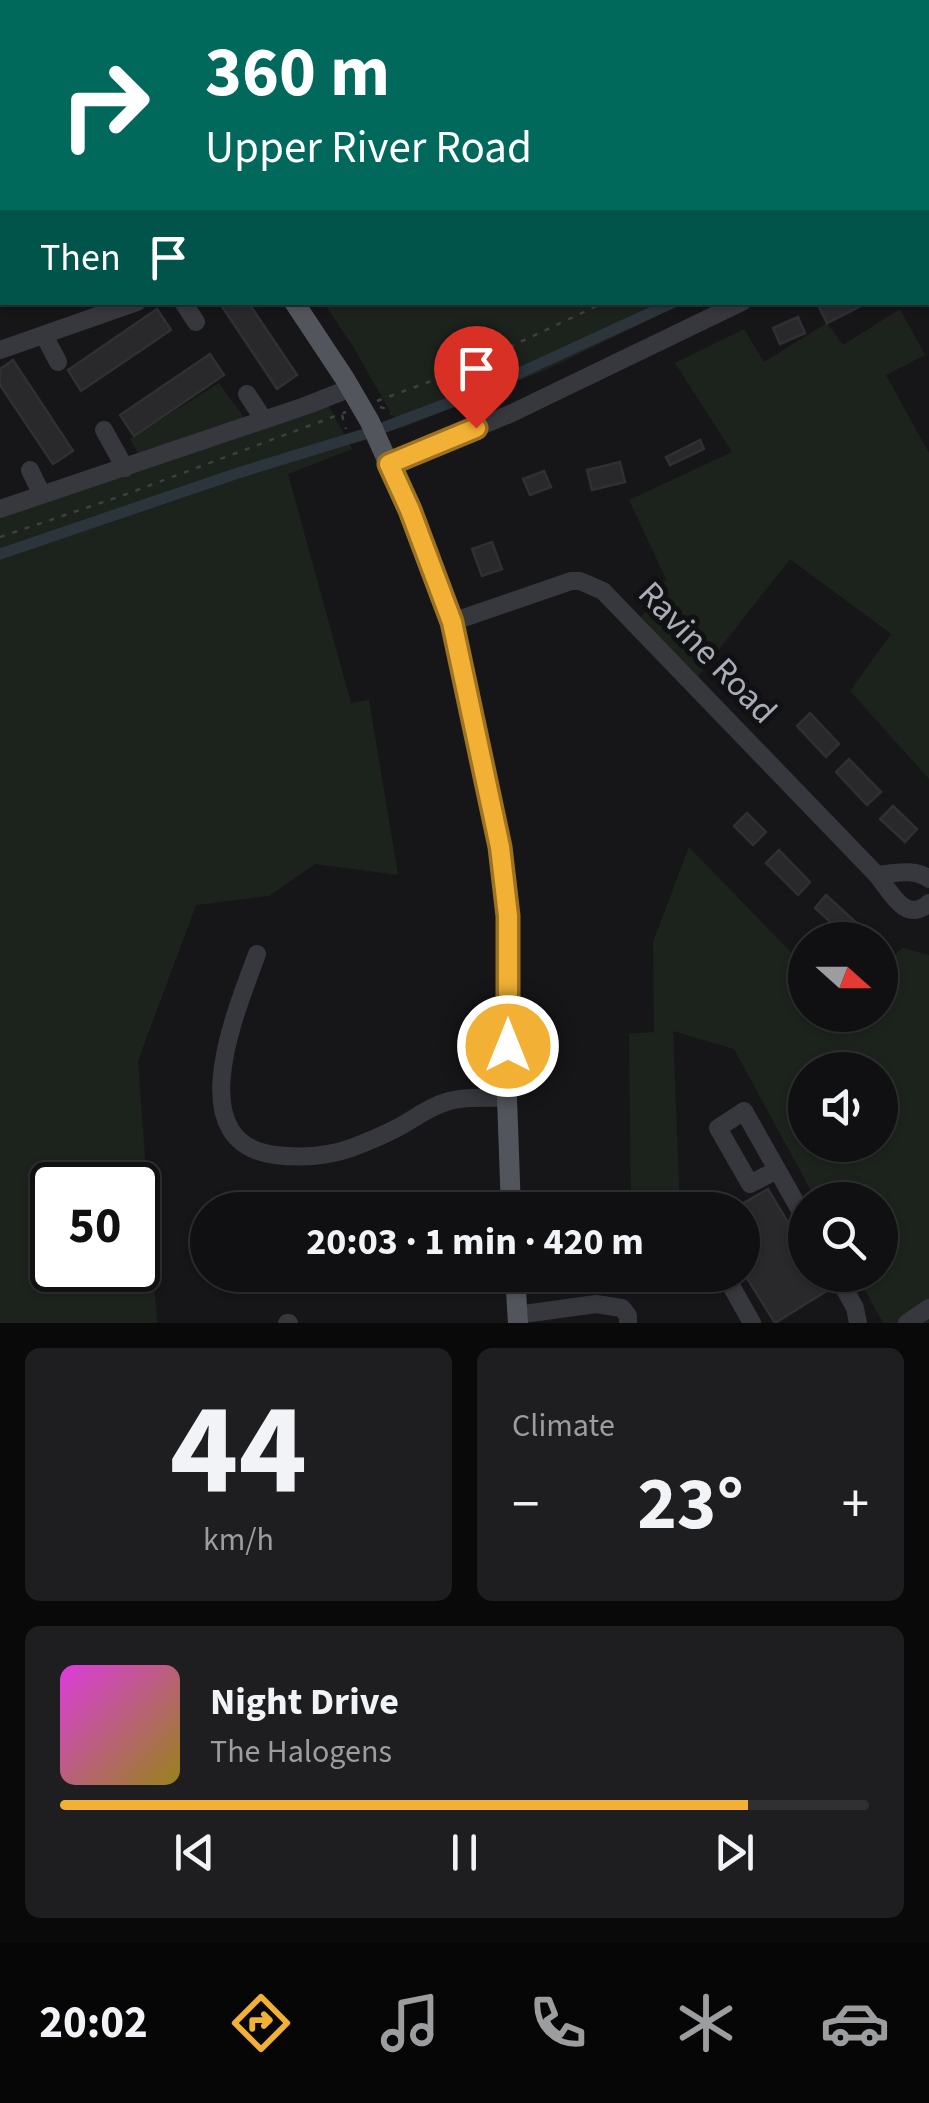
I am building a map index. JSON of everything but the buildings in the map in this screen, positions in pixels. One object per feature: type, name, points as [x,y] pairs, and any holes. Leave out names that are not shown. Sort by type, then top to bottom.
[{"type":"main road","points":[[296,305],[351,388],[374,431],[410,510],[452,622],[506,888],[510,1192]]},
{"type":"main road","points":[[516,1292],[518,1319]]},
{"type":"street","points":[[0,350],[129,305]]},
{"type":"street","points":[[185,305],[196,322]]},
{"type":"street","points":[[389,464],[512,412],[736,305]]},
{"type":"street","points":[[44,335],[58,362]]},
{"type":"street","points":[[0,509],[351,388]]},
{"type":"street","points":[[248,394],[264,420]]},
{"type":"street","points":[[104,430],[126,468]]},
{"type":"street","points":[[30,470],[42,495]]},
{"type":"street","name":"Ravine Road","points":[[452,622],[571,581],[603,591],[878,874],[902,907],[915,911],[929,904]]},
{"type":"street","points":[[878,874],[915,872],[929,880]]},
{"type":"street","points":[[257,954],[230,1029],[222,1072],[225,1114],[236,1137],[246,1145],[290,1157],[332,1154],[374,1139],[444,1102],[507,1098]]},
{"type":"street","points":[[777,1170],[788,1189]]},
{"type":"street","points":[[735,1292],[752,1323]]},
{"type":"street","points":[[846,1292],[858,1323]]},
{"type":"street","points":[[518,1319],[596,1304],[622,1308],[628,1323]]},
{"type":"street","points":[[907,1323],[929,1308]]},
{"type":"path","points":[[391,414],[378,401],[460,370],[599,305]]},
{"type":"path","points":[[0,536],[124,495],[342,414],[346,429]]},
{"type":"shaded area","points":[[325,305],[680,305],[548,369],[400,429]]},
{"type":"shaded area","points":[[900,309],[925,355],[886,375],[929,453],[929,779],[850,691],[891,634],[790,559],[695,680],[640,619],[666,579],[629,500],[732,452],[675,363],[744,329],[764,362],[827,323],[843,345]]},
{"type":"shaded area","points":[[219,383],[247,422],[321,392],[352,449],[288,474],[351,703],[369,700],[398,875],[315,864],[269,896],[196,905],[138,1061],[145,1162],[30,1162],[30,1292],[155,1292],[157,1323],[0,1323],[0,507],[142,460],[130,439]]},
{"type":"shaded area","points":[[689,847],[788,949],[788,1032],[898,1032],[898,952],[903,948],[929,955],[929,1323],[917,1315],[906,1323],[883,1323],[866,1292],[898,1292],[898,1182],[806,1182],[795,1162],[898,1162],[898,1052],[788,1052],[788,1148],[734,1049],[673,1031],[679,1192],[631,1192],[629,1034],[654,1032],[653,942]]},
{"type":"waterway","points":[[385,427],[478,392],[667,305]]},
{"type":"waterway","points":[[0,554],[365,434]]},
{"type":"route","points":[[476,428],[389,464],[452,622],[500,847],[508,916],[508,1046]]}]
